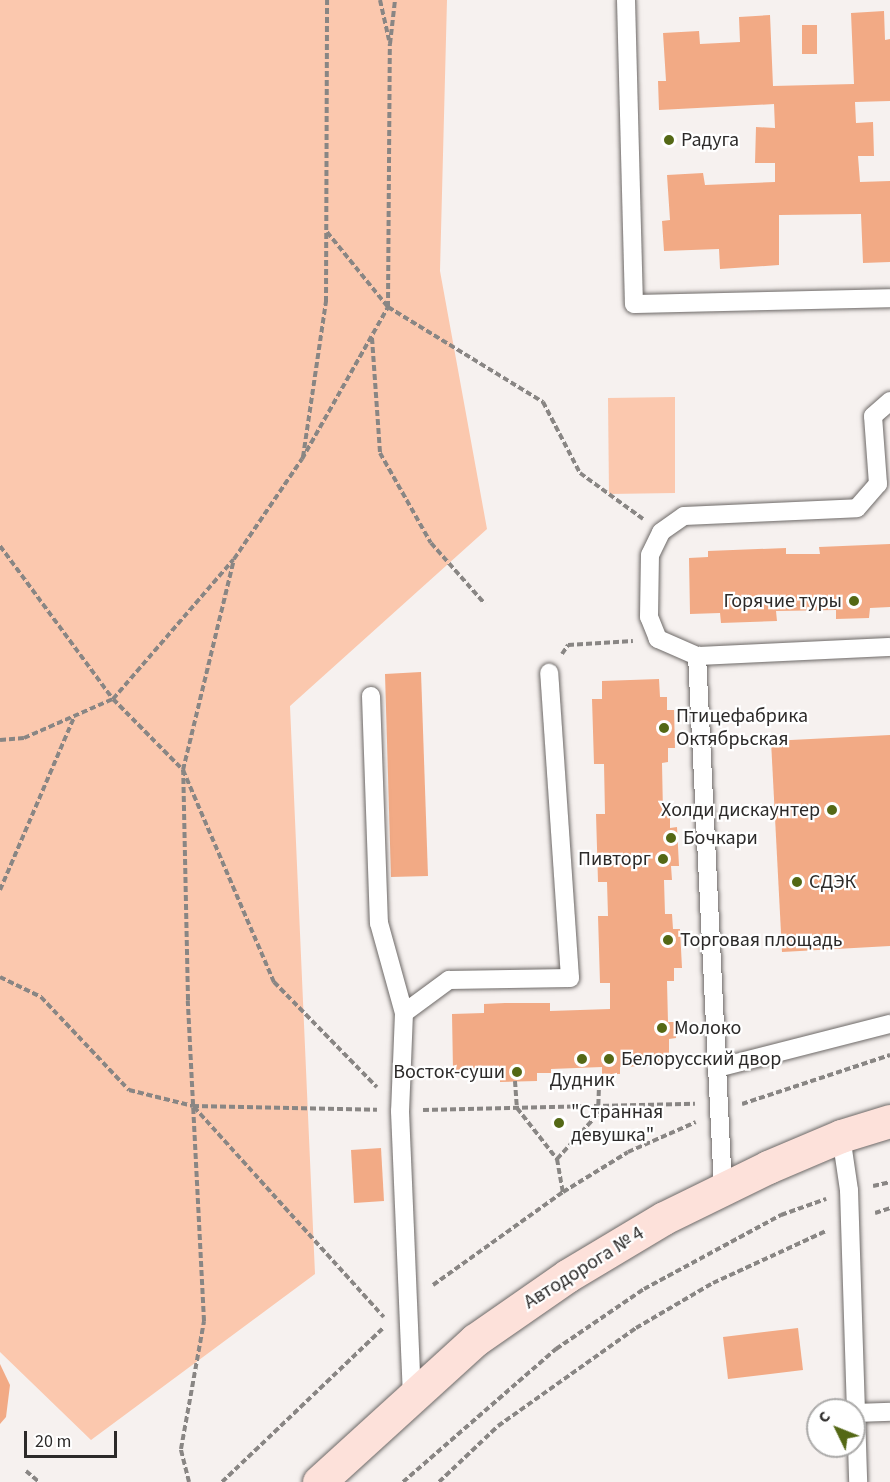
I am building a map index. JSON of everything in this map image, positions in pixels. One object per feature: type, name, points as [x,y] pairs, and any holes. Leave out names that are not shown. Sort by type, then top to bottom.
[{"type":"main road","name":"Автодорога № 4","points":[[320,1482],[475,1340],[567,1276],[664,1218],[723,1189],[841,1136],[890,1121]]},
{"type":"lane","points":[[626,0],[633,304],[890,298]]},
{"type":"lane","points":[[890,401],[873,416],[878,484],[857,508],[684,516],[661,532],[650,555],[649,617],[658,639],[697,656],[890,647]]},
{"type":"lane","points":[[697,656],[723,1189]]},
{"type":"lane","points":[[404,1013],[449,980],[570,978],[549,673]]},
{"type":"lane","points":[[371,696],[379,923],[404,1013],[400,1111],[412,1396]]},
{"type":"lane","points":[[717,1068],[890,1024]]},
{"type":"lane","points":[[841,1136],[849,1190],[856,1398]]},
{"type":"lane","points":[[866,1413],[890,1412]]},
{"type":"lane","points":[[857,1458],[858,1482]]},
{"type":"path","points":[[302,459],[326,302],[327,0]]},
{"type":"path","points":[[380,0],[390,44]]},
{"type":"path","points":[[0,740],[24,738],[113,699],[234,559],[302,459],[388,307],[390,44],[395,0]]},
{"type":"path","points":[[326,231],[388,307],[543,402],[580,473],[661,532]]},
{"type":"path","points":[[371,337],[380,453],[431,543],[485,604]]},
{"type":"path","points":[[0,546],[113,699],[183,770],[274,982],[400,1111]]},
{"type":"path","points":[[189,1482],[181,1449],[204,1321],[193,1106],[183,770],[234,559]]},
{"type":"path","points":[[549,673],[568,645],[658,639]]},
{"type":"path","points":[[0,890],[74,716]]},
{"type":"path","points":[[0,977],[41,997],[129,1090],[193,1106],[400,1111],[696,1104],[718,1112]]},
{"type":"path","points":[[408,1304],[563,1192],[628,1152],[718,1112],[890,1054]]},
{"type":"path","points":[[558,1159],[598,1114],[599,1078]]},
{"type":"path","points":[[515,1081],[517,1108],[558,1159],[563,1192]]},
{"type":"path","points":[[193,1106],[388,1322],[222,1482]]},
{"type":"path","points":[[403,1482],[556,1349],[644,1289],[781,1215],[849,1190],[890,1182]]},
{"type":"path","points":[[439,1482],[498,1426],[636,1328],[713,1283],[850,1222],[890,1208]]},
{"type":"path","points":[[26,1471],[39,1482]]},
{"type":"shaded area","points":[[0,0],[447,0],[440,271],[487,529],[290,706],[315,1274],[91,1440],[0,1352]]},
{"type":"shaded area","points":[[675,397],[675,493],[609,494],[608,398]]},
{"type":"building","points":[[884,11],[885,40],[890,39],[890,101],[855,102],[856,123],[873,122],[874,156],[858,156],[860,182],[890,181],[890,262],[863,263],[861,214],[779,215],[779,265],[720,269],[719,249],[664,251],[662,221],[670,220],[667,175],[703,173],[705,185],[775,182],[775,163],[755,163],[756,127],[775,128],[774,104],[659,110],[658,81],[666,81],[663,33],[699,31],[700,44],[740,42],[739,17],[770,15],[773,86],[854,84],[851,13]]},
{"type":"building","points":[[802,25],[817,25],[817,54],[802,54]]},
{"type":"building","points":[[890,544],[890,607],[870,608],[869,618],[836,619],[836,610],[776,611],[777,621],[721,623],[720,613],[690,614],[689,558],[708,557],[708,551],[786,548],[786,554],[820,554],[819,547]]},
{"type":"building","points":[[421,672],[428,876],[391,877],[385,674]]},
{"type":"building","points":[[659,679],[660,697],[667,697],[667,710],[674,710],[675,748],[668,748],[668,762],[662,763],[663,813],[670,813],[670,828],[677,827],[679,866],[671,866],[672,880],[664,880],[665,914],[672,914],[673,929],[680,929],[682,968],[674,968],[674,981],[667,981],[668,1022],[676,1022],[676,1038],[669,1039],[669,1065],[620,1067],[620,1074],[602,1074],[602,1067],[551,1069],[551,1073],[537,1073],[537,1081],[500,1082],[500,1075],[486,1075],[486,1070],[453,1071],[452,1014],[484,1013],[484,1004],[505,1003],[550,1003],[550,1011],[610,1009],[610,983],[600,983],[598,916],[608,916],[607,882],[598,882],[596,814],[605,814],[604,764],[594,764],[592,699],[602,699],[602,681]]},
{"type":"building","name":"Холди дискаунтер","points":[[890,735],[890,946],[782,952],[771,741]]},
{"type":"building","points":[[381,1148],[384,1201],[354,1203],[351,1150]]},
{"type":"building","points":[[798,1328],[803,1370],[728,1379],[723,1337]]},
{"type":"building","points":[[0,1364],[10,1385],[6,1417],[0,1424]]},
{"type":"place","name":"Радуга","points":[[669,140]]},
{"type":"place","name":"Горячие туры","points":[[854,601]]},
{"type":"place","name":"Птицефабрика Октябрьская","points":[[664,728]]},
{"type":"place","name":"Холди дискаунтер","points":[[832,810]]},
{"type":"place","name":"Бочкари","points":[[671,838]]},
{"type":"place","name":"Пивторг","points":[[663,859]]},
{"type":"place","name":"СДЭК","points":[[797,882]]},
{"type":"place","name":"Торговая площадь","points":[[668,940]]},
{"type":"place","name":"Молоко","points":[[662,1028]]},
{"type":"place","name":"Дудник","points":[[582,1059]]},
{"type":"place","name":"Белорусский двор","points":[[609,1059]]},
{"type":"place","name":"Восток-суши","points":[[517,1072]]},
{"type":"place","name":"\"Странная девушка\"","points":[[559,1123]]}]
